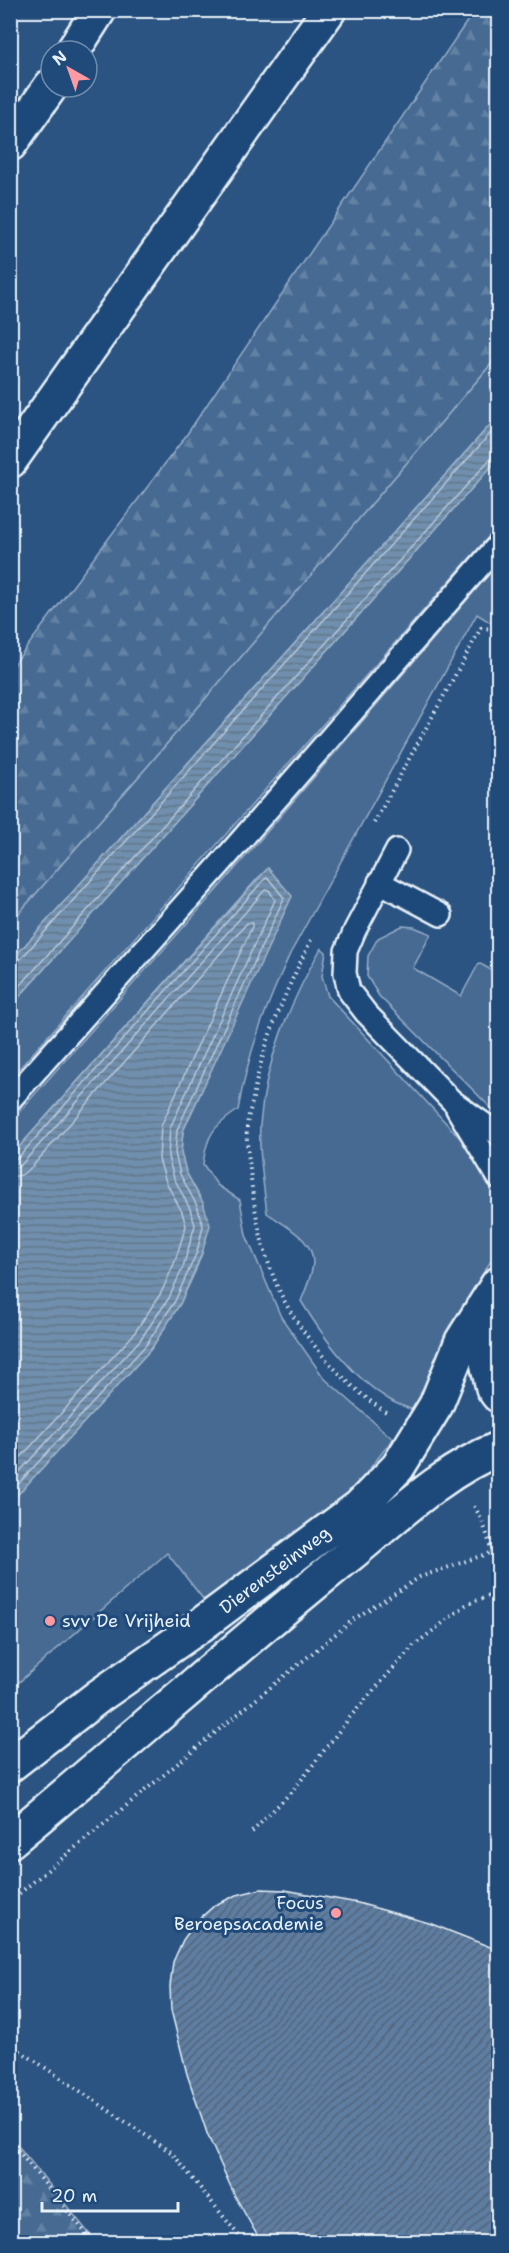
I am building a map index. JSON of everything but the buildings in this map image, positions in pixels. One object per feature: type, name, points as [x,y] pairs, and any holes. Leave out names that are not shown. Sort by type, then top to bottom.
[{"type":"main road","points":[[81,39],[99,10]]},
{"type":"main road","points":[[10,460],[329,10]]},
{"type":"main road","points":[[10,144],[42,99]]},
{"type":"main road","name":"Dierensteinweg","points":[[10,1765],[99,1696],[198,1627],[359,1507],[398,1467],[436,1405],[462,1341],[498,1284]]},
{"type":"main road","points":[[477,1319],[492,1388],[498,1395]]},
{"type":"main road","name":"Dierensteinweg","points":[[10,1841],[302,1593],[454,1473],[498,1449]]},
{"type":"lane","points":[[10,1100],[230,854],[498,545]]},
{"type":"lane","points":[[397,850],[346,951],[345,973],[349,991],[366,1013],[452,1101],[498,1134]]},
{"type":"lane","points":[[379,882],[441,915]]},
{"type":"lane","points":[[452,1101],[498,1177]]},
{"type":"path","points":[[369,833],[481,628],[498,629]]},
{"type":"path","points":[[313,936],[283,998],[267,1041],[255,1088],[247,1130],[254,1206],[264,1248],[279,1290],[309,1338],[340,1376],[381,1409],[418,1434]]},
{"type":"path","points":[[454,1473],[480,1515],[492,1552],[498,1582]]},
{"type":"path","points":[[10,1901],[354,1618],[420,1577],[498,1550]]},
{"type":"path","points":[[252,1832],[295,1788],[350,1717],[413,1646],[466,1605],[498,1592]]},
{"type":"path","points":[[10,2044],[172,2153],[244,2242]]},
{"type":"path","points":[[10,2141],[93,2242]]},
{"type":"green space","points":[[474,11],[498,11],[498,356],[146,768],[11,922],[11,668],[185,437]]},
{"type":"green space","points":[[498,356],[498,416],[11,961],[11,922],[146,768]]},
{"type":"green space","points":[[498,459],[498,526],[11,1078],[11,1006]]},
{"type":"green space","points":[[498,564],[498,622],[496,626],[477,614],[290,954],[259,1030],[238,1110],[223,1121],[209,1138],[203,1164],[217,1185],[240,1200],[246,1235],[281,1317],[324,1378],[393,1439],[338,1509],[215,1596],[204,1600],[167,1553],[11,1689],[10,1502],[151,1349],[180,1304],[195,1272],[202,1253],[203,1203],[186,1172],[181,1153],[183,1131],[214,1063],[268,869],[11,1156],[11,1121],[221,885]]},
{"type":"green space","points":[[402,926],[414,927],[431,934],[413,968],[461,996],[479,963],[498,974],[498,1115],[379,996],[367,976],[368,956],[378,938]]},
{"type":"green space","points":[[321,948],[326,952],[322,976],[328,996],[460,1138],[498,1188],[498,1249],[465,1304],[416,1411],[376,1391],[329,1343],[301,1301],[312,1269],[313,1259],[310,1250],[299,1235],[267,1213],[260,1125],[267,1078],[289,1011]]},
{"type":"green space","points":[[11,2137],[96,2242],[20,2242],[11,2230]]},
{"type":"water","points":[[498,416],[498,459],[11,1006],[11,961]]},
{"type":"water","points":[[268,868],[292,896],[183,1131],[181,1153],[186,1172],[203,1203],[210,1225],[202,1253],[180,1304],[151,1349],[11,1502],[11,1156]]},
{"type":"place","name":"svv De Vrijheid","points":[[50,1621]]},
{"type":"place","name":"Focus Beroepsacademie","points":[[336,1913]]}]
